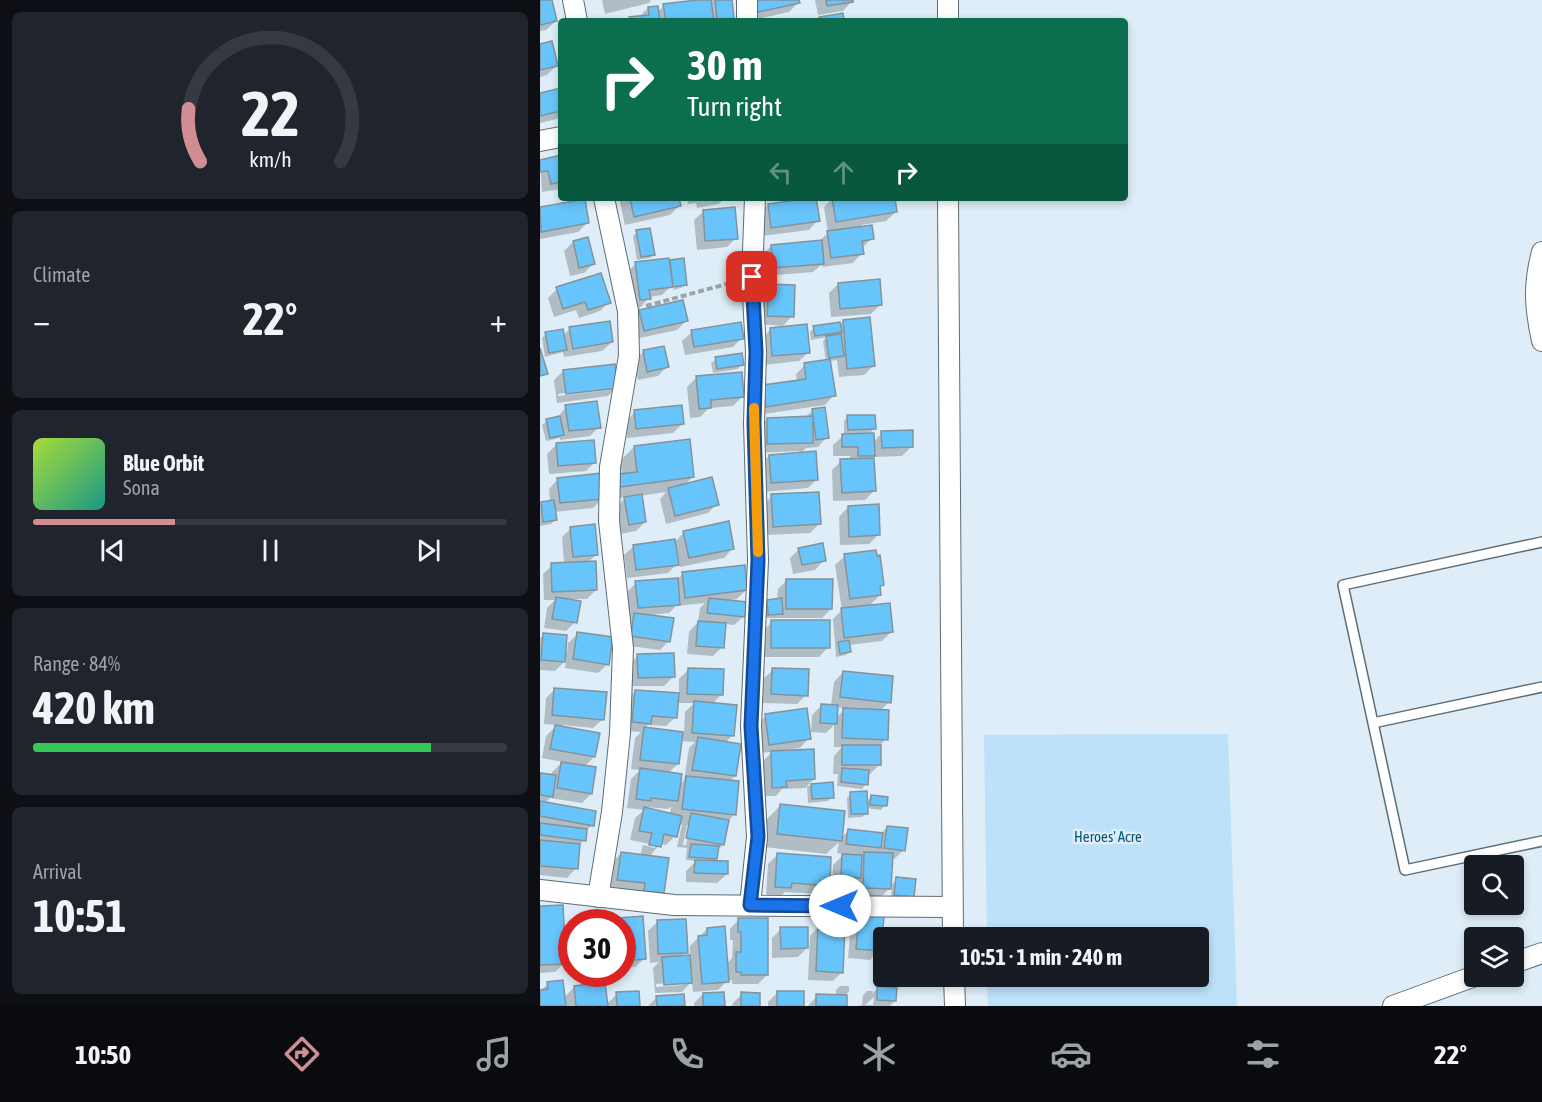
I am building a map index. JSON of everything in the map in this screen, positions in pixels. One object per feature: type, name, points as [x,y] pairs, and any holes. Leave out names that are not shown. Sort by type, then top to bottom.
[{"type":"street","points":[[573,0],[576,18]]},
{"type":"street","points":[[747,0],[747,18]]},
{"type":"street","points":[[948,0],[948,18]]},
{"type":"street","points":[[540,141],[558,138]]},
{"type":"street","points":[[598,897],[612,812],[621,733],[623,648],[609,510],[610,468],[629,356],[628,311],[605,201]]},
{"type":"street","points":[[750,905],[758,837],[751,726],[758,570],[754,423],[756,352],[752,277],[755,201]]},
{"type":"street","points":[[948,201],[953,927]]},
{"type":"street","points":[[1542,252],[1536,277],[1536,314],[1542,341]]},
{"type":"street","points":[[540,890],[674,905],[952,907]]},
{"type":"street","points":[[1524,959],[1542,952]]},
{"type":"street","points":[[1393,1006],[1464,980]]},
{"type":"street","points":[[954,987],[955,1006]]},
{"type":"lane","points":[[1542,542],[1343,585],[1405,870],[1542,840]]},
{"type":"lane","points":[[1373,723],[1542,687]]},
{"type":"path","points":[[628,311],[752,277]]},
{"type":"green space","name":"Heroes' Acre","points":[[1228,734],[1237,1006],[988,1006],[987,987],[1209,987],[1209,927],[987,927],[984,735]]},
{"type":"building","points":[[540,0],[552,0],[557,21],[540,25]]},
{"type":"building","points":[[711,0],[714,18],[665,18],[663,4]]},
{"type":"building","points":[[715,0],[732,0],[734,18],[717,18]]},
{"type":"building","points":[[755,0],[799,0],[800,3],[758,12]]},
{"type":"building","points":[[826,0],[853,0],[853,2],[827,6]]},
{"type":"building","points":[[658,6],[660,18],[629,18],[649,15],[648,7]]},
{"type":"building","points":[[843,13],[844,18],[819,18]]},
{"type":"building","points":[[552,41],[558,66],[540,70],[540,44]]},
{"type":"building","points":[[558,89],[558,112],[540,116],[540,93]]},
{"type":"building","points":[[558,156],[558,183],[551,184],[548,171],[540,172],[540,160]]},
{"type":"building","points":[[585,201],[589,223],[541,232],[540,207]]},
{"type":"building","points":[[631,201],[680,201],[681,206],[634,217]]},
{"type":"building","points":[[817,201],[820,221],[771,228],[768,204]]},
{"type":"building","points":[[832,201],[895,201],[897,212],[836,222]]},
{"type":"building","points":[[735,207],[738,239],[705,241],[703,210]]},
{"type":"building","points":[[872,225],[874,239],[862,241],[864,254],[831,258],[827,231]]},
{"type":"building","points":[[650,228],[655,255],[641,257],[636,230]]},
{"type":"building","points":[[588,237],[595,264],[579,268],[573,241]]},
{"type":"building","points":[[822,240],[824,264],[773,268],[771,245]]},
{"type":"building","points":[[669,258],[673,287],[649,290],[651,299],[640,300],[635,262]]},
{"type":"building","points":[[684,258],[687,285],[673,287],[670,260]]},
{"type":"building","points":[[601,273],[611,303],[588,310],[585,302],[563,309],[556,287]]},
{"type":"building","points":[[880,279],[882,305],[840,309],[838,283]]},
{"type":"building","points":[[769,284],[795,285],[794,317],[767,316]]},
{"type":"building","points":[[683,300],[688,321],[644,331],[639,310]]},
{"type":"building","points":[[870,317],[875,366],[847,369],[843,320]]},
{"type":"building","points":[[610,321],[613,342],[573,349],[569,327]]},
{"type":"building","points":[[741,322],[744,339],[694,347],[691,330]]},
{"type":"building","points":[[840,322],[842,332],[815,336],[813,326]]},
{"type":"building","points":[[807,324],[810,353],[772,356],[770,328]]},
{"type":"building","points":[[563,329],[567,350],[549,353],[545,332]]},
{"type":"building","points":[[841,334],[844,356],[829,358],[826,336]]},
{"type":"building","points":[[664,346],[669,367],[647,372],[643,350]]},
{"type":"building","points":[[540,348],[548,374],[540,376]]},
{"type":"building","points":[[742,353],[744,365],[717,369],[715,357]]},
{"type":"building","points":[[830,359],[836,396],[766,407],[763,385],[806,379],[804,363]]},
{"type":"building","points":[[615,364],[618,388],[566,394],[563,370]]},
{"type":"building","points":[[742,372],[744,397],[711,400],[711,408],[699,409],[696,376]]},
{"type":"building","points":[[597,401],[601,428],[569,431],[565,405]]},
{"type":"building","points":[[682,405],[684,424],[636,429],[634,410]]},
{"type":"building","points":[[825,407],[829,438],[816,440],[812,409]]},
{"type":"building","points":[[847,415],[875,415],[876,429],[848,430]]},
{"type":"building","points":[[560,416],[564,435],[550,438],[546,419]]},
{"type":"building","points":[[813,416],[813,443],[767,444],[767,418]]},
{"type":"building","points":[[913,430],[913,447],[882,448],[881,431]]},
{"type":"building","points":[[874,433],[875,456],[858,456],[858,447],[842,447],[842,434]]},
{"type":"building","points":[[690,439],[694,477],[620,487],[618,474],[637,472],[634,446]]},
{"type":"building","points":[[594,440],[596,463],[558,466],[556,443]]},
{"type":"building","points":[[816,451],[818,480],[771,483],[769,455]]},
{"type":"building","points":[[874,458],[876,491],[842,493],[840,459]]},
{"type":"building","points":[[601,473],[603,499],[560,503],[557,478]]},
{"type":"building","points":[[712,477],[719,505],[675,516],[668,488]]},
{"type":"building","points":[[819,492],[821,524],[773,527],[771,494]]},
{"type":"building","points":[[642,494],[646,522],[629,525],[624,497]]},
{"type":"building","points":[[554,500],[557,520],[543,522],[541,502]]},
{"type":"building","points":[[879,504],[880,535],[849,537],[848,506]]},
{"type":"building","points":[[729,521],[734,549],[689,558],[683,531]]},
{"type":"building","points":[[595,524],[598,555],[573,557],[570,527]]},
{"type":"building","points":[[675,539],[679,565],[636,570],[633,545]]},
{"type":"building","points":[[823,543],[826,561],[802,565],[798,548]]},
{"type":"building","points":[[876,550],[877,556],[880,555],[884,585],[880,586],[881,595],[850,599],[844,554]]},
{"type":"building","points":[[596,561],[597,590],[552,592],[551,563]]},
{"type":"building","points":[[745,565],[747,590],[685,598],[682,572]]},
{"type":"building","points":[[678,578],[680,605],[638,608],[635,581]]},
{"type":"building","points":[[786,579],[833,579],[832,609],[786,609]]},
{"type":"building","points":[[556,597],[581,601],[577,623],[552,619]]},
{"type":"building","points":[[709,598],[747,602],[745,617],[707,613]]},
{"type":"building","points":[[782,598],[783,614],[768,615],[767,600]]},
{"type":"building","points":[[890,603],[893,632],[844,638],[841,608]]},
{"type":"building","points":[[634,613],[674,618],[670,642],[631,636]]},
{"type":"building","points":[[771,620],[830,620],[830,648],[771,648]]},
{"type":"building","points":[[698,621],[726,623],[724,648],[696,646]]},
{"type":"building","points":[[577,632],[613,637],[609,665],[573,659]]},
{"type":"building","points":[[543,633],[567,635],[565,662],[541,660]]},
{"type":"building","points":[[849,640],[851,652],[840,654],[838,642]]},
{"type":"building","points":[[674,653],[675,677],[638,678],[637,654]]},
{"type":"building","points":[[688,668],[724,669],[723,695],[687,694]]},
{"type":"building","points":[[772,668],[809,669],[808,696],[771,694]]},
{"type":"building","points":[[843,671],[893,676],[891,703],[840,697]]},
{"type":"building","points":[[554,688],[607,692],[604,720],[552,715]]},
{"type":"building","points":[[635,690],[679,693],[677,718],[652,716],[651,724],[632,722]]},
{"type":"building","points":[[694,701],[737,705],[734,736],[692,733]]},
{"type":"building","points":[[821,704],[838,705],[837,724],[820,723]]},
{"type":"building","points":[[807,708],[811,739],[769,745],[765,714]]},
{"type":"building","points":[[843,708],[889,710],[888,740],[842,738]]},
{"type":"building","points":[[555,725],[600,733],[595,757],[550,749]]},
{"type":"building","points":[[644,727],[683,732],[679,764],[640,760]]},
{"type":"building","points":[[698,737],[741,744],[736,776],[692,770]]},
{"type":"building","points":[[842,745],[881,745],[881,765],[842,765]]},
{"type":"building","points":[[814,749],[815,779],[786,781],[787,787],[772,788],[771,751]]},
{"type":"building","points":[[561,762],[596,767],[592,794],[557,788]]},
{"type":"building","points":[[640,768],[682,774],[678,801],[636,799]]},
{"type":"building","points":[[842,768],[869,770],[868,785],[841,782]]},
{"type":"building","points":[[540,773],[556,775],[553,797],[540,795]]},
{"type":"building","points":[[686,776],[739,781],[736,815],[682,809]]},
{"type":"building","points":[[833,782],[834,798],[812,799],[811,784]]},
{"type":"building","points":[[867,791],[868,814],[851,814],[850,792]]},
{"type":"building","points":[[871,795],[888,797],[887,806],[870,805]]},
{"type":"building","points":[[540,801],[596,811],[594,826],[540,816]]},
{"type":"building","points":[[780,804],[845,811],[842,841],[777,834]]},
{"type":"building","points":[[644,807],[682,816],[677,837],[664,834],[661,847],[649,845],[652,833],[639,831]]},
{"type":"building","points":[[691,813],[729,820],[724,845],[686,838]]},
{"type":"building","points":[[540,823],[587,829],[586,841],[540,835]]},
{"type":"building","points":[[887,826],[908,828],[905,851],[884,848]]},
{"type":"building","points":[[848,829],[883,833],[881,848],[846,844]]},
{"type":"building","points":[[540,840],[580,844],[578,869],[540,866]]},
{"type":"building","points":[[691,844],[719,846],[717,859],[689,857]]},
{"type":"building","points":[[621,852],[669,858],[664,893],[644,891],[645,883],[617,880]]},
{"type":"building","points":[[864,852],[893,853],[891,889],[863,888]]},
{"type":"building","points":[[777,853],[831,857],[830,886],[792,883],[791,888],[775,887]]},
{"type":"building","points":[[842,854],[862,855],[861,878],[841,877]]},
{"type":"building","points":[[695,860],[728,861],[728,874],[694,873]]},
{"type":"building","points":[[896,877],[916,879],[914,897],[894,895]]},
{"type":"building","points":[[824,887],[838,887],[838,895],[824,895]]},
{"type":"building","points":[[563,905],[563,909],[558,909],[558,964],[540,965],[540,906]]},
{"type":"building","points":[[859,914],[884,916],[883,927],[873,927],[873,950],[856,949]]},
{"type":"building","points":[[643,916],[646,959],[636,960],[636,917]]},
{"type":"building","points":[[738,918],[768,918],[768,975],[741,975],[741,972],[736,972],[736,952],[741,952]]},
{"type":"building","points":[[686,919],[688,953],[658,954],[657,920]]},
{"type":"building","points":[[818,925],[845,926],[843,973],[816,971]]},
{"type":"building","points":[[725,926],[729,982],[702,984],[698,936],[707,935],[707,928]]},
{"type":"building","points":[[780,927],[808,927],[808,948],[781,949]]},
{"type":"building","points":[[690,955],[692,983],[664,985],[662,957]]},
{"type":"building","points":[[558,981],[558,987],[564,987],[566,1006],[540,1006],[540,990],[548,989],[547,982]]},
{"type":"building","points":[[574,987],[606,987],[608,1006],[576,1006]]},
{"type":"building","points":[[877,987],[897,988],[896,1001],[877,1000]]},
{"type":"building","points":[[639,991],[640,1006],[617,1006],[616,992]]},
{"type":"building","points":[[777,991],[804,991],[804,1006],[777,1006]]},
{"type":"building","points":[[724,992],[725,1006],[703,1006],[703,993]]},
{"type":"building","points":[[741,992],[760,993],[760,1006],[741,1006]]},
{"type":"building","points":[[684,994],[685,1006],[657,1006],[656,996]]},
{"type":"building","points":[[816,994],[847,995],[847,1006],[816,1006]]},
{"type":"slow traffic","points":[[754,408],[758,552]]},
{"type":"route","points":[[752,277],[756,352],[754,423],[758,601],[751,726],[758,837],[750,905],[840,906]]}]
